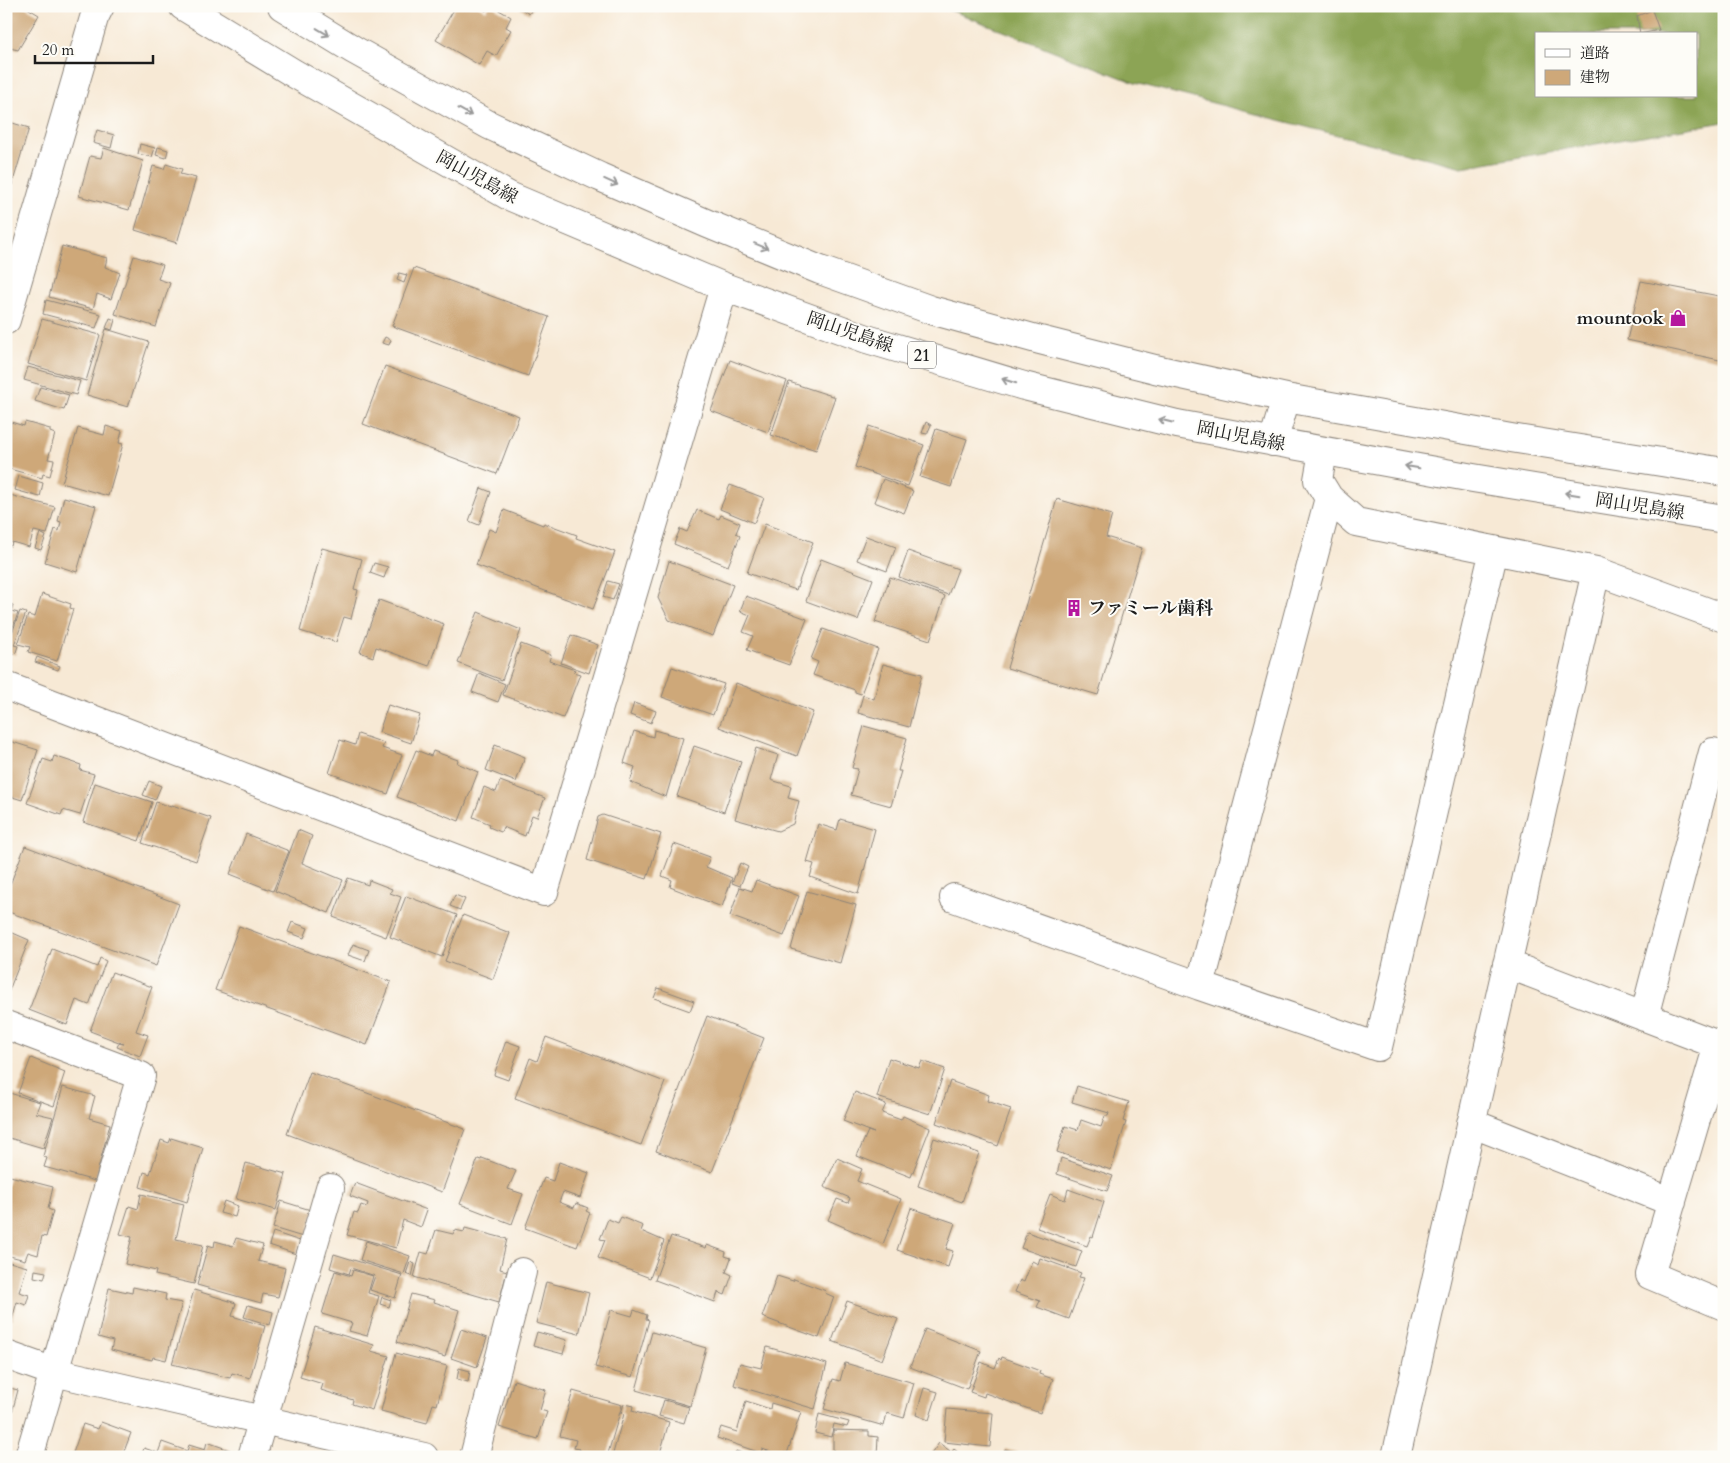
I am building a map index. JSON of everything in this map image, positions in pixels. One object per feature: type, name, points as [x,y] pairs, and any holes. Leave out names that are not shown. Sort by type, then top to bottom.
[{"type":"street","points":[[6,320],[94,18],[100,6]]},
{"type":"street","name":"岡山児島線","points":[[183,6],[295,74],[509,196],[724,288],[867,339],[1024,386],[1177,424],[1323,452],[1724,520]]},
{"type":"street","points":[[282,6],[354,50],[489,125],[645,197],[820,270],[931,310],[1155,369],[1286,398],[1501,436],[1724,472]]},
{"type":"street","points":[[6,686],[544,892],[724,288]]},
{"type":"street","points":[[1273,442],[1286,398]]},
{"type":"street","points":[[1323,452],[1318,480],[1329,498],[1356,522],[1596,571],[1724,618]]},
{"type":"street","points":[[1200,986],[1329,498]]},
{"type":"street","points":[[954,898],[1378,1047],[1494,550]]},
{"type":"street","points":[[1396,1457],[1596,571]]},
{"type":"street","points":[[1644,1017],[1713,752],[1724,756]]},
{"type":"street","points":[[1507,964],[1721,1046],[1650,1275],[1724,1306]]},
{"type":"street","points":[[6,1025],[141,1076],[29,1457]]},
{"type":"street","points":[[1472,1123],[1672,1202]]},
{"type":"street","points":[[252,1457],[330,1188]]},
{"type":"street","points":[[474,1457],[522,1272]]},
{"type":"street","points":[[6,1354],[54,1372],[424,1457]]},
{"type":"green space","points":[[940,6],[1724,6],[1724,122],[1462,167],[1135,83]]},
{"type":"building","points":[[6,6],[24,6],[39,15],[18,50],[6,47]]},
{"type":"building","points":[[456,6],[478,6],[486,11],[489,6],[492,6],[511,17],[506,27],[511,30],[496,56],[487,51],[479,65],[436,40]]},
{"type":"building","points":[[517,6],[534,6],[529,14]]},
{"type":"building","points":[[1652,10],[1659,30],[1640,32],[1637,16]]},
{"type":"building","points":[[6,121],[29,128],[12,185],[6,184]]},
{"type":"building","points":[[97,130],[114,135],[111,148],[93,143]]},
{"type":"building","points":[[140,144],[155,148],[152,157],[138,154]]},
{"type":"building","points":[[158,147],[168,150],[166,158],[156,155]]},
{"type":"building","points":[[104,148],[143,161],[129,210],[79,196],[90,156],[101,158]]},
{"type":"building","points":[[166,164],[182,169],[180,174],[196,178],[177,243],[135,230],[153,166],[164,169]]},
{"type":"building","points":[[62,246],[107,258],[105,267],[120,273],[111,299],[97,294],[93,309],[49,297]]},
{"type":"building","points":[[134,256],[163,265],[158,279],[170,283],[156,327],[115,314]]},
{"type":"building","points":[[414,268],[549,317],[528,376],[392,326]]},
{"type":"building","points":[[399,273],[407,275],[404,283],[397,280]]},
{"type":"building","name":"mountook","points":[[1641,281],[1724,297],[1724,361],[1627,340]]},
{"type":"building","points":[[46,300],[101,314],[96,328],[43,314]]},
{"type":"building","points":[[110,318],[115,320],[112,330],[106,328]]},
{"type":"building","points":[[42,319],[100,335],[86,381],[28,364]]},
{"type":"building","points":[[106,329],[149,342],[128,407],[87,395]]},
{"type":"building","points":[[385,337],[391,340],[389,345],[382,343]]},
{"type":"building","points":[[730,360],[787,381],[768,432],[711,411]]},
{"type":"building","points":[[385,366],[519,416],[497,474],[363,424]]},
{"type":"building","points":[[28,367],[80,381],[76,395],[24,380]]},
{"type":"building","points":[[789,382],[835,397],[816,450],[771,435]]},
{"type":"building","points":[[40,387],[69,395],[64,410],[35,401]]},
{"type":"building","points":[[11,422],[24,426],[25,422],[50,429],[50,432],[55,434],[48,459],[54,460],[50,476],[43,474],[42,478],[6,468],[6,439]]},
{"type":"building","points":[[926,422],[931,425],[927,434],[922,433]]},
{"type":"building","points":[[106,426],[122,431],[119,443],[123,444],[108,496],[62,483],[78,428],[104,435]]},
{"type":"building","points":[[869,426],[924,445],[908,486],[855,467]]},
{"type":"building","points":[[936,429],[967,439],[951,487],[920,477]]},
{"type":"building","points":[[19,476],[43,483],[40,497],[15,490]]},
{"type":"building","points":[[883,479],[913,491],[904,513],[874,502]]},
{"type":"building","points":[[730,485],[764,498],[754,523],[720,509]]},
{"type":"building","points":[[481,488],[491,492],[479,525],[469,521]]},
{"type":"building","points":[[6,494],[55,507],[47,534],[34,531],[29,547],[12,542],[11,546],[6,544]]},
{"type":"building","points":[[64,497],[96,506],[77,572],[45,562],[55,529],[59,531],[61,522],[58,521]]},
{"type":"building","name":"ファミール歯科","points":[[1057,499],[1112,515],[1106,537],[1142,548],[1098,695],[1007,668]]},
{"type":"building","points":[[504,510],[543,525],[544,523],[577,535],[576,538],[615,552],[593,609],[476,565],[489,529],[496,532]]},
{"type":"building","points":[[697,510],[719,519],[721,515],[740,523],[736,533],[740,536],[728,566],[674,544],[680,529],[687,532]]},
{"type":"building","points":[[765,524],[813,542],[796,590],[747,573]]},
{"type":"building","points":[[40,533],[46,536],[41,550],[35,548]]},
{"type":"building","points":[[866,536],[896,547],[887,571],[857,560]]},
{"type":"building","points":[[322,548],[362,559],[354,589],[358,590],[351,619],[344,617],[336,642],[300,631]]},
{"type":"building","points":[[908,551],[958,569],[948,595],[899,577]]},
{"type":"building","points":[[821,559],[873,579],[858,620],[806,601]]},
{"type":"building","points":[[669,561],[733,585],[713,636],[669,620],[658,598]]},
{"type":"building","points":[[374,563],[388,567],[384,578],[370,573]]},
{"type":"building","points":[[890,577],[945,596],[930,640],[875,622]]},
{"type":"building","points":[[608,581],[619,584],[613,600],[603,597]]},
{"type":"building","points":[[42,594],[71,604],[70,608],[73,609],[57,661],[28,652],[30,647],[18,644],[28,615],[35,617]]},
{"type":"building","points":[[746,596],[807,619],[789,665],[747,650],[753,636],[743,632],[750,615],[740,611]]},
{"type":"building","points":[[379,600],[444,624],[429,666],[376,647],[373,657],[360,652]]},
{"type":"building","points":[[6,602],[13,605],[11,611],[18,613],[8,641],[6,641]]},
{"type":"building","points":[[20,611],[26,613],[14,645],[18,646],[15,655],[6,650]]},
{"type":"building","points":[[478,612],[521,630],[502,680],[458,663]]},
{"type":"building","points":[[823,629],[878,649],[861,694],[855,692],[855,690],[813,675],[818,662],[811,659]]},
{"type":"building","points":[[571,635],[598,645],[589,673],[561,663]]},
{"type":"building","points":[[521,644],[551,655],[549,661],[575,670],[573,672],[580,674],[563,718],[503,695]]},
{"type":"building","points":[[37,657],[60,666],[58,670],[35,662]]},
{"type":"building","points":[[883,664],[922,674],[909,727],[858,713],[863,695],[874,699]]},
{"type":"building","points":[[672,667],[724,684],[713,715],[662,697]]},
{"type":"building","points":[[479,673],[505,684],[498,702],[472,692]]},
{"type":"building","points":[[736,683],[813,712],[797,756],[719,727]]},
{"type":"building","points":[[634,703],[656,711],[651,723],[630,715]]},
{"type":"building","points":[[388,705],[420,715],[411,743],[379,732]]},
{"type":"building","points":[[864,726],[907,738],[898,771],[901,771],[891,806],[851,795],[858,769],[852,768]]},
{"type":"building","points":[[654,730],[683,738],[666,797],[630,782],[635,767],[624,763],[634,731],[653,737]]},
{"type":"building","points":[[358,734],[384,743],[382,748],[402,755],[388,794],[329,773],[340,740],[355,745]]},
{"type":"building","points":[[6,740],[38,750],[22,800],[6,795]]},
{"type":"building","points":[[495,745],[525,757],[516,782],[486,770]]},
{"type":"building","points":[[694,746],[741,762],[724,812],[677,796]]},
{"type":"building","points":[[756,748],[778,755],[771,780],[791,786],[788,798],[799,801],[793,824],[778,831],[735,819]]},
{"type":"building","points":[[416,750],[431,756],[433,751],[458,760],[457,763],[478,772],[459,821],[397,797]]},
{"type":"building","points":[[54,756],[81,765],[80,770],[94,774],[80,815],[63,810],[61,815],[27,803],[43,759],[52,762]]},
{"type":"building","points":[[149,781],[161,786],[155,800],[143,795]]},
{"type":"building","points":[[500,781],[545,798],[537,817],[532,815],[525,836],[503,827],[501,832],[489,827],[490,824],[473,817],[484,787],[496,792]]},
{"type":"building","points":[[95,783],[152,802],[139,841],[83,822]]},
{"type":"building","points":[[156,802],[171,807],[172,805],[211,818],[196,861],[142,843]]},
{"type":"building","points":[[603,815],[661,834],[647,879],[587,860],[598,817]]},
{"type":"building","points":[[840,819],[875,829],[858,894],[810,877],[814,864],[807,862],[818,824],[837,830]]},
{"type":"building","points":[[298,830],[312,836],[302,863],[343,880],[329,913],[275,891]]},
{"type":"building","points":[[246,834],[289,851],[273,891],[230,874]]},
{"type":"building","points":[[674,844],[710,857],[706,867],[732,878],[722,907],[670,887],[672,880],[662,876]]},
{"type":"building","points":[[25,846],[179,904],[156,966],[6,911],[6,895]]},
{"type":"building","points":[[740,863],[748,867],[740,886],[732,883]]},
{"type":"building","points":[[348,878],[368,885],[369,880],[392,889],[390,893],[401,897],[386,937],[333,917]]},
{"type":"building","points":[[756,880],[799,896],[784,936],[730,916],[740,887],[752,891]]},
{"type":"building","points":[[807,891],[856,905],[840,963],[791,949]]},
{"type":"building","points":[[455,895],[465,899],[460,910],[450,906]]},
{"type":"building","points":[[406,896],[457,915],[442,957],[390,937]]},
{"type":"building","points":[[463,915],[510,933],[493,979],[445,961]]},
{"type":"building","points":[[292,922],[308,928],[304,938],[288,932]]},
{"type":"building","points":[[239,926],[391,982],[367,1045],[215,990]]},
{"type":"building","points":[[6,930],[29,940],[6,998]]},
{"type":"building","points":[[353,944],[369,950],[365,961],[348,955]]},
{"type":"building","points":[[52,949],[97,967],[100,958],[106,961],[89,1005],[76,1000],[67,1025],[29,1010]]},
{"type":"building","points":[[112,972],[152,987],[136,1031],[148,1035],[140,1056],[117,1047],[119,1043],[124,1044],[90,1031]]},
{"type":"building","points":[[658,988],[694,1001],[690,1011],[654,998]]},
{"type":"building","points":[[707,1016],[764,1038],[712,1172],[656,1151]]},
{"type":"building","points":[[546,1037],[665,1082],[641,1145],[515,1098],[530,1058],[537,1061]]},
{"type":"building","points":[[506,1041],[520,1046],[508,1080],[494,1075]]},
{"type":"building","points":[[31,1058],[65,1072],[54,1106],[18,1093]]},
{"type":"building","points":[[889,1058],[919,1068],[922,1061],[945,1069],[930,1114],[877,1097]]},
{"type":"building","points":[[310,1072],[465,1129],[442,1192],[287,1134]]},
{"type":"building","points":[[950,1081],[989,1095],[987,1101],[1011,1109],[998,1146],[936,1123]]},
{"type":"building","points":[[1077,1086],[1129,1102],[1123,1121],[1126,1122],[1111,1170],[1057,1152],[1065,1126],[1078,1130],[1081,1120],[1101,1127],[1105,1116],[1108,1116],[1109,1113],[1072,1102]]},
{"type":"building","points":[[63,1087],[95,1096],[89,1118],[110,1124],[95,1181],[44,1167],[47,1158],[43,1156]]},
{"type":"building","points":[[6,1092],[40,1102],[36,1113],[53,1117],[43,1148],[6,1137]]},
{"type":"building","points":[[855,1092],[886,1104],[882,1113],[901,1120],[903,1116],[930,1128],[911,1177],[857,1156],[868,1131],[874,1133],[843,1121]]},
{"type":"building","points":[[171,1138],[203,1148],[187,1202],[140,1187],[144,1172],[150,1174],[161,1140],[169,1143]]},
{"type":"building","points":[[934,1138],[979,1153],[962,1202],[918,1186]]},
{"type":"building","points":[[482,1158],[516,1171],[508,1189],[523,1194],[512,1224],[460,1204],[478,1159],[481,1160]]},
{"type":"building","points":[[837,1158],[862,1169],[857,1181],[901,1199],[883,1244],[828,1220],[837,1199],[848,1203],[850,1198],[824,1187]]},
{"type":"building","points":[[1061,1158],[1113,1176],[1107,1191],[1057,1174]]},
{"type":"building","points":[[559,1162],[589,1173],[580,1198],[563,1192],[559,1202],[574,1208],[576,1203],[588,1208],[586,1211],[590,1213],[577,1247],[525,1228],[544,1178],[553,1181]]},
{"type":"building","points":[[246,1163],[286,1174],[276,1210],[236,1199]]},
{"type":"building","points":[[10,1176],[53,1187],[48,1209],[53,1211],[46,1237],[42,1236],[38,1255],[28,1252],[25,1260],[6,1255],[6,1189]]},
{"type":"building","points":[[355,1183],[427,1210],[421,1227],[403,1220],[396,1248],[347,1235],[354,1212],[358,1213],[361,1205],[367,1207],[368,1203],[350,1196]]},
{"type":"building","points":[[1068,1189],[1104,1202],[1093,1237],[1091,1236],[1087,1246],[1037,1228],[1050,1194],[1065,1200]]},
{"type":"building","points":[[141,1194],[184,1204],[176,1239],[203,1245],[194,1284],[155,1275],[156,1271],[125,1264],[132,1237],[120,1234],[129,1206],[138,1209]]},
{"type":"building","points":[[224,1201],[238,1206],[235,1217],[220,1213]]},
{"type":"building","points":[[281,1201],[314,1211],[306,1238],[273,1228]]},
{"type":"building","points":[[911,1208],[955,1223],[946,1249],[953,1251],[948,1267],[897,1250]]},
{"type":"building","points":[[621,1217],[643,1226],[641,1231],[664,1241],[650,1278],[598,1258],[605,1240],[600,1239],[608,1219],[618,1223]]},
{"type":"building","points":[[465,1228],[507,1239],[500,1269],[507,1271],[499,1302],[414,1277],[421,1252],[428,1254],[436,1230],[453,1234],[455,1230],[464,1232]]},
{"type":"building","points":[[273,1232],[300,1241],[296,1254],[269,1245]]},
{"type":"building","points":[[1027,1232],[1082,1251],[1076,1267],[1021,1248]]},
{"type":"building","points":[[671,1236],[706,1248],[707,1245],[726,1252],[725,1256],[731,1258],[726,1272],[732,1275],[725,1295],[718,1292],[715,1302],[655,1280]]},
{"type":"building","points":[[236,1238],[263,1245],[258,1261],[285,1268],[278,1297],[263,1294],[261,1303],[197,1285],[208,1245],[214,1247],[215,1241],[233,1246]]},
{"type":"building","points":[[366,1241],[410,1256],[404,1274],[360,1260]]},
{"type":"building","points":[[334,1254],[402,1275],[395,1298],[370,1290],[375,1276],[351,1268],[349,1274],[330,1268]]},
{"type":"building","points":[[1040,1258],[1081,1273],[1079,1277],[1084,1278],[1069,1319],[1037,1307],[1040,1301],[1015,1292],[1020,1280],[1024,1282],[1032,1261],[1038,1264]]},
{"type":"building","points":[[6,1261],[27,1267],[19,1292],[29,1295],[26,1305],[17,1302],[12,1319],[6,1317]]},
{"type":"building","points":[[410,1262],[415,1264],[412,1276],[406,1274]]},
{"type":"building","points":[[35,1270],[46,1272],[44,1279],[34,1277]]},
{"type":"building","points":[[353,1270],[373,1276],[368,1293],[379,1296],[367,1336],[349,1331],[352,1323],[322,1314],[335,1271],[351,1276]]},
{"type":"building","points":[[777,1276],[793,1281],[794,1279],[826,1291],[825,1293],[834,1297],[819,1338],[762,1317]]},
{"type":"building","points":[[546,1282],[589,1293],[579,1334],[536,1323]]},
{"type":"building","points":[[133,1287],[166,1294],[165,1300],[182,1303],[166,1360],[153,1357],[152,1360],[111,1350],[113,1341],[98,1337],[109,1288],[132,1293]]},
{"type":"building","points":[[194,1290],[236,1303],[232,1316],[265,1326],[250,1378],[232,1373],[230,1378],[172,1364]]},
{"type":"building","points":[[411,1294],[435,1300],[434,1302],[459,1310],[445,1357],[397,1342]]},
{"type":"building","points":[[382,1297],[391,1300],[389,1307],[380,1304]]},
{"type":"building","points":[[847,1301],[898,1319],[882,1360],[832,1341]]},
{"type":"building","points":[[248,1305],[273,1312],[270,1325],[244,1317]]},
{"type":"building","points":[[611,1310],[632,1316],[634,1310],[647,1315],[646,1319],[649,1320],[633,1377],[595,1367]]},
{"type":"building","points":[[315,1327],[374,1345],[371,1351],[389,1356],[372,1410],[352,1404],[353,1400],[321,1390],[323,1384],[300,1377]]},
{"type":"building","points":[[461,1329],[487,1338],[477,1367],[451,1358]]},
{"type":"building","points":[[925,1329],[981,1351],[967,1389],[910,1367]]},
{"type":"building","points":[[537,1332],[567,1340],[563,1354],[533,1346]]},
{"type":"building","points":[[652,1332],[706,1348],[690,1406],[636,1390]]},
{"type":"building","points":[[767,1347],[827,1364],[815,1409],[734,1385],[740,1363],[761,1368]]},
{"type":"building","points":[[396,1353],[447,1366],[437,1405],[433,1404],[427,1423],[381,1411]]},
{"type":"building","points":[[1002,1357],[1040,1371],[1039,1374],[1053,1379],[1040,1413],[985,1393],[984,1397],[970,1392],[981,1362],[995,1368],[999,1358],[1001,1360]]},
{"type":"building","points":[[845,1363],[914,1383],[904,1418],[887,1413],[884,1426],[824,1409],[833,1379],[840,1381]]},
{"type":"building","points":[[459,1368],[470,1371],[468,1382],[457,1379]]},
{"type":"building","points":[[514,1380],[546,1390],[540,1410],[547,1412],[538,1439],[499,1427]]},
{"type":"building","points":[[6,1387],[18,1390],[7,1431],[6,1431]]},
{"type":"building","points":[[924,1388],[938,1392],[929,1420],[916,1415]]},
{"type":"building","points":[[573,1391],[622,1405],[607,1457],[577,1457],[580,1449],[574,1448],[576,1440],[560,1436]]},
{"type":"building","points":[[664,1400],[689,1407],[684,1423],[659,1416]]},
{"type":"building","points":[[746,1401],[770,1409],[771,1403],[801,1412],[787,1454],[785,1452],[784,1456],[762,1449],[761,1453],[717,1438],[721,1427],[737,1432]]},
{"type":"building","points":[[624,1404],[633,1406],[632,1411],[669,1422],[659,1457],[612,1457],[624,1414],[621,1413]]},
{"type":"building","points":[[947,1409],[993,1413],[990,1447],[944,1442]]},
{"type":"building","points":[[819,1414],[849,1422],[847,1427],[834,1424],[831,1437],[815,1433]]},
{"type":"building","points":[[101,1422],[131,1433],[123,1454],[131,1457],[72,1456],[83,1424],[98,1429]]},
{"type":"building","points":[[833,1430],[869,1431],[869,1436],[878,1437],[877,1457],[833,1457]]},
{"type":"building","points":[[162,1442],[187,1451],[189,1445],[205,1450],[207,1442],[235,1452],[234,1457],[141,1457],[144,1448],[158,1453]]},
{"type":"building","points":[[939,1443],[950,1451],[946,1457],[929,1457]]},
{"type":"building","points":[[954,1449],[964,1457],[948,1457]]},
{"type":"building","points":[[1005,1449],[1029,1456],[1003,1457]]},
{"type":"building","points":[[736,1451],[751,1456],[751,1457],[734,1457]]},
{"type":"place","name":"mountook","points":[[1678,318]]},
{"type":"place","name":"ファミール歯科","points":[[1074,608]]}]
